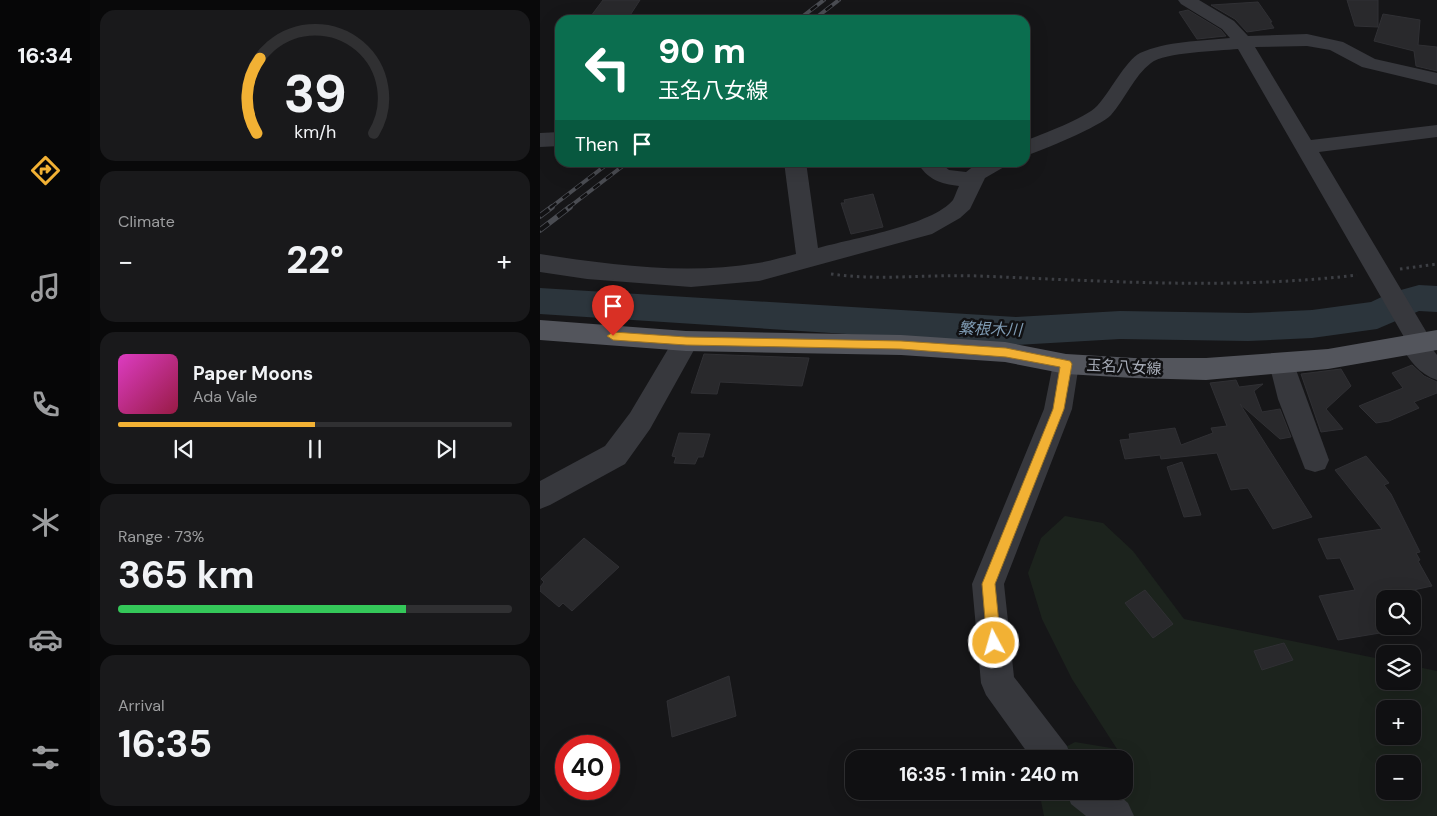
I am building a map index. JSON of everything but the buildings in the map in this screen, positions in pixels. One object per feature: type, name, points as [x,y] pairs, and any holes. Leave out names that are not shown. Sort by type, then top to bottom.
[{"type":"main road","name":"玉名八女線","points":[[540,330],[686,341],[901,345],[1006,352],[1066,364],[1206,370],[1328,359],[1420,338]]},
{"type":"street","points":[[1187,0],[1228,25],[1243,42],[1378,272],[1420,338],[1428,363],[1437,369]]},
{"type":"street","points":[[1030,148],[1070,130],[1103,112],[1128,77],[1145,58],[1176,50],[1243,42],[1307,40],[1336,46],[1369,63],[1437,79]]},
{"type":"street","points":[[1305,147],[1437,132]]},
{"type":"street","points":[[540,140],[555,139]]},
{"type":"street","points":[[796,167],[808,258]]},
{"type":"street","points":[[930,167],[946,178],[973,180]]},
{"type":"street","points":[[540,263],[587,270],[691,278],[759,272],[924,228],[952,213],[962,204],[976,174],[988,167]]},
{"type":"street","points":[[540,496],[615,455],[640,421],[686,341]]},
{"type":"street","points":[[1282,363],[1292,398],[1315,460]]},
{"type":"street","points":[[1047,750],[998,683],[988,584],[1058,409],[1066,364]]},
{"type":"street","points":[[1095,800],[1115,816]]},
{"type":"path","points":[[808,258],[808,267],[817,272],[850,277],[940,275],[1133,282],[1240,282],[1325,279],[1437,264]]},
{"type":"shaded area","points":[[1065,516],[1103,523],[1133,551],[1184,619],[1376,658],[1376,690],[1421,690],[1421,668],[1437,671],[1437,816],[1044,816],[1041,800],[1133,800],[1133,750],[1060,750],[1075,742],[1117,749],[1072,679],[1042,619],[1028,573],[1041,538]]},
{"type":"waterway","name":"繁根木川","points":[[540,301],[1016,331],[1120,325],[1248,327],[1312,324],[1377,315],[1419,298],[1437,299]]},
{"type":"railway","points":[[804,15],[824,0]]},
{"type":"railway","points":[[820,15],[839,0]]},
{"type":"railway","points":[[550,208],[603,167]]},
{"type":"railway","points":[[568,208],[621,167]]},
{"type":"railway","points":[[540,216],[552,207]]},
{"type":"railway","points":[[540,230],[570,207]]},
{"type":"route","points":[[613,336],[686,341],[901,345],[1006,352],[1066,364],[1058,409],[988,584],[994,643]]}]
